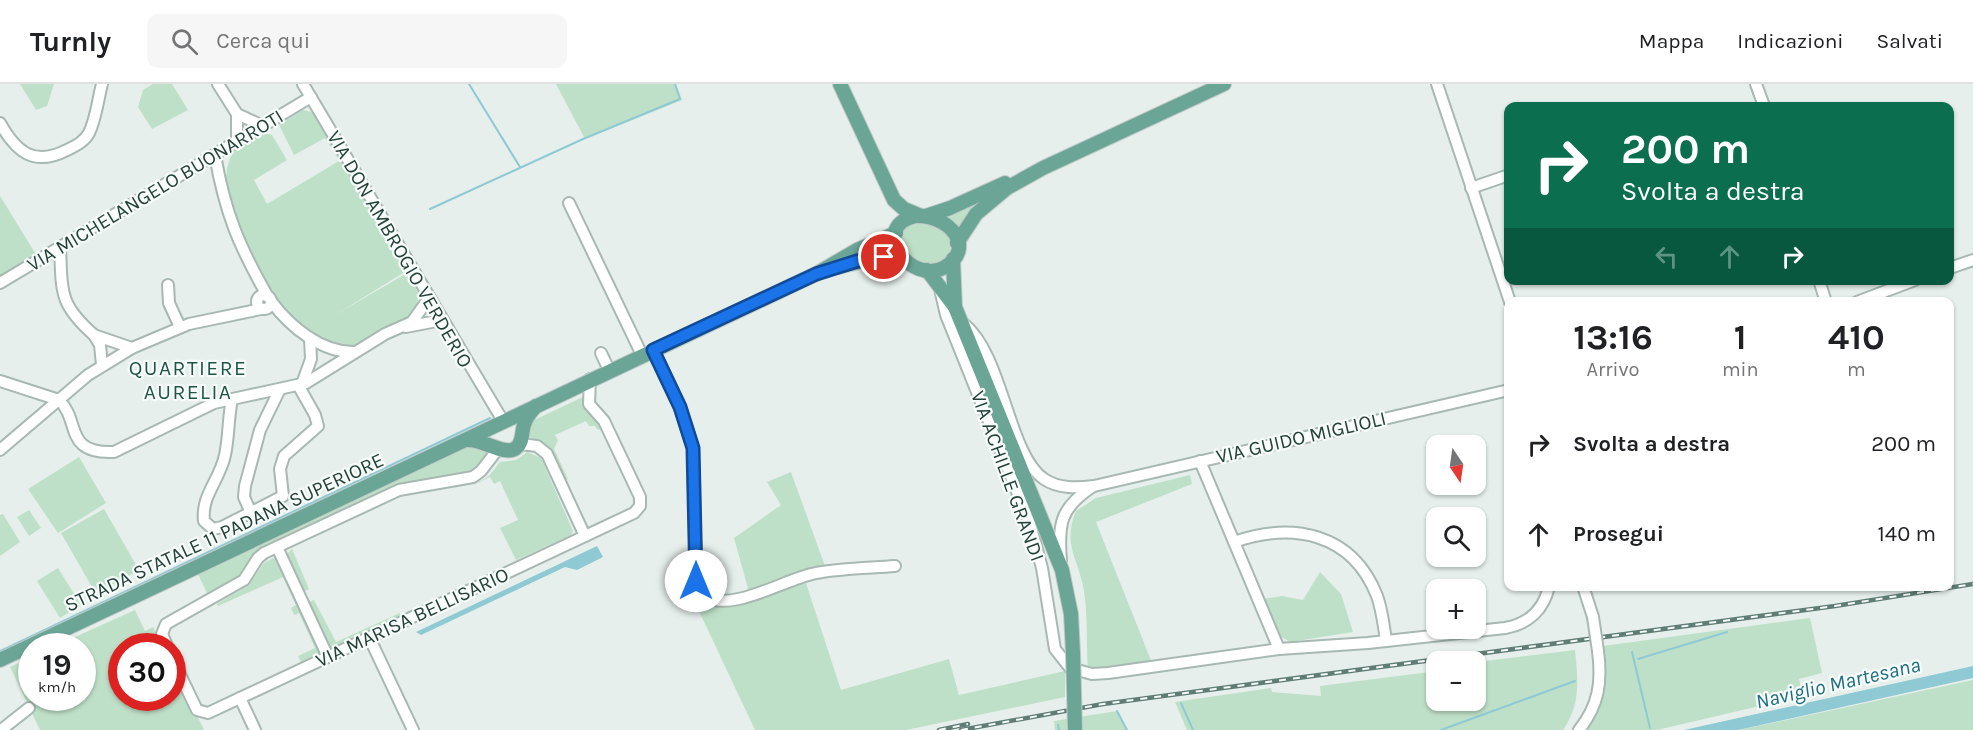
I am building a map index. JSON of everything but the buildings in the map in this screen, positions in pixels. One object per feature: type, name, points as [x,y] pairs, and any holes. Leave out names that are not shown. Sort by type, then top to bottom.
[{"type":"main road","points":[[840,84],[889,191],[897,231],[895,247],[902,258],[927,270],[958,314],[1062,570],[1071,614],[1075,730]]},
{"type":"main road","points":[[897,231],[909,218],[922,216],[1043,168],[1224,84]]},
{"type":"main road","points":[[958,314],[953,259],[957,243],[983,207],[1007,188],[1043,168]]},
{"type":"main road","points":[[889,191],[902,207],[947,223],[954,232],[957,243]]},
{"type":"main road","name":"STRADA STATALE 11 PADANA SUPERIORE","points":[[0,660],[465,440],[499,420],[812,276],[857,250],[897,231]]},
{"type":"main road","name":"STRADA STATALE 11 PADANA SUPERIORE","points":[[812,276],[865,260],[902,258]]},
{"type":"main road","points":[[927,270],[941,269],[953,259]]},
{"type":"main road","points":[[465,440],[482,440],[496,448],[509,451],[521,440],[525,420],[537,404]]},
{"type":"main road","points":[[496,448],[490,437],[499,420],[517,424],[521,440]]},
{"type":"street","points":[[0,123],[10,141],[20,150],[41,157],[55,155],[78,144],[88,135],[102,84]]},
{"type":"street","points":[[218,84],[237,114],[237,141]]},
{"type":"street","name":"VIA DON AMBROGIO VERDERIO","points":[[303,84],[499,420]]},
{"type":"street","points":[[1437,84],[1504,284]]},
{"type":"street","points":[[1756,84],[1763,102]]},
{"type":"street","name":"VIA MICHELANGELO BUONARROTI","points":[[0,283],[311,97]]},
{"type":"street","points":[[237,114],[263,126]]},
{"type":"street","points":[[215,154],[230,222],[256,278],[264,303],[310,338],[337,350],[356,352]]},
{"type":"street","points":[[1471,188],[1504,177]]},
{"type":"street","points":[[570,202],[648,352],[680,407],[693,448],[695,577],[698,589],[704,597],[718,601],[733,599],[815,573],[895,566]]},
{"type":"street","points":[[60,247],[62,289],[67,306],[78,321],[94,335],[100,345],[102,365]]},
{"type":"street","points":[[1954,267],[1973,260]]},
{"type":"street","points":[[168,285],[169,303],[180,327]]},
{"type":"street","points":[[1870,297],[1902,285]]},
{"type":"street","name":"VIA ACHILLE GRANDI","points":[[940,288],[946,315],[1030,524],[1042,568],[1053,639],[1065,664],[1092,674],[1279,649],[1386,641],[1515,626],[1538,610],[1547,591]]},
{"type":"street","points":[[0,381],[59,400],[65,406],[78,440],[93,449],[111,452],[207,406],[300,385],[417,317],[429,298]]},
{"type":"street","points":[[0,450],[102,365],[132,348],[180,327],[235,314],[264,303]]},
{"type":"street","points":[[958,314],[982,345],[1035,471],[1058,485],[1094,486]]},
{"type":"street","points":[[399,328],[442,320]]},
{"type":"street","points":[[94,335],[132,348]]},
{"type":"street","points":[[232,399],[224,459],[219,477],[203,503],[204,520],[213,529],[283,496],[280,468],[284,456],[318,426],[300,385],[311,359],[310,338]]},
{"type":"street","points":[[601,353],[609,370]]},
{"type":"street","name":"VIA MARISA BELLISARIO","points":[[186,686],[199,712],[208,713],[638,509],[639,495],[605,422],[589,404],[590,379]]},
{"type":"street","points":[[251,513],[244,496],[245,486],[259,433],[279,391]]},
{"type":"street","name":"VIA GUIDO MIGLIOLI","points":[[1094,486],[1504,391]]},
{"type":"street","points":[[521,440],[539,447],[547,454],[585,536]]},
{"type":"street","points":[[162,633],[166,624],[244,580],[260,556],[402,489],[473,477],[496,448]]},
{"type":"street","points":[[1200,461],[1279,649]]},
{"type":"street","points":[[1062,570],[1062,519],[1073,502],[1094,486]]},
{"type":"street","points":[[1234,542],[1260,533],[1284,531],[1313,536],[1338,548],[1357,563],[1371,583],[1381,608],[1386,641]]},
{"type":"street","points":[[277,547],[328,657]]},
{"type":"street","points":[[1579,730],[1592,712],[1598,697],[1601,677],[1593,617],[1585,591]]},
{"type":"street","points":[[369,638],[413,730]]},
{"type":"street","points":[[240,698],[255,730]]},
{"type":"street","points":[[1,730],[25,711]]},
{"type":"green space","points":[[20,84],[54,84],[47,106],[36,110]]},
{"type":"green space","points":[[153,84],[172,84],[188,110],[152,129],[138,107],[143,90]]},
{"type":"green space","points":[[556,84],[676,84],[682,100],[585,139]]},
{"type":"green space","points":[[303,110],[312,112],[408,270],[335,315],[407,273],[419,294],[416,309],[410,318],[352,349],[313,337],[280,303],[247,252],[235,224],[228,197],[227,173],[233,153],[243,144],[264,133],[272,135],[287,160],[254,180],[267,204],[339,161],[325,138],[294,155],[279,125]]},
{"type":"green space","points":[[987,193],[959,233],[941,216]]},
{"type":"green space","points":[[0,196],[37,256],[0,278]]},
{"type":"green space","points":[[912,222],[936,223],[950,234],[952,249],[944,262],[924,263],[914,259],[900,245],[902,230]]},
{"type":"green space","points":[[585,396],[604,428],[598,430],[595,426],[589,426],[586,421],[555,435],[558,440],[554,449],[568,479],[563,482],[550,450],[530,437],[530,422]]},
{"type":"green space","points":[[472,444],[488,452],[476,470],[466,474],[400,485],[261,550],[244,574],[208,595],[197,572]]},
{"type":"green space","points":[[527,452],[541,458],[573,531],[571,535],[516,560],[500,528],[518,520],[500,481],[494,484],[490,477],[472,486],[489,476],[500,462],[516,460]]},
{"type":"green space","points":[[79,457],[106,503],[58,533],[28,489]]},
{"type":"green space","points":[[791,472],[825,566],[803,574],[841,690],[949,659],[959,695],[1065,671],[1065,697],[906,730],[755,730],[698,609],[749,592],[734,538],[781,505],[767,482]]},
{"type":"green space","points":[[1190,475],[1192,484],[1096,522],[1152,663],[1088,670],[1084,591],[1071,543],[1072,523],[1076,511],[1096,498]]},
{"type":"green space","points":[[104,509],[139,570],[96,594],[61,533]]},
{"type":"green space","points":[[29,510],[41,528],[29,536],[17,517]]},
{"type":"green space","points":[[3,514],[20,542],[0,556],[0,515]]},
{"type":"green space","points":[[292,549],[309,589],[303,592],[286,555]]},
{"type":"green space","points":[[273,558],[276,559],[320,652],[301,662],[298,656],[315,648],[299,613],[294,615],[291,608],[296,605],[283,577],[218,606],[217,604],[249,585],[264,563]]},
{"type":"green space","points":[[58,568],[81,605],[60,618],[37,581]]},
{"type":"green space","points":[[1320,572],[1341,594],[1353,632],[1290,642],[1278,635],[1263,599],[1282,596],[1303,600]]},
{"type":"green space","points":[[314,600],[336,642],[400,613],[401,615],[330,648],[308,602]]},
{"type":"green space","points":[[135,610],[145,631],[153,627],[156,633],[108,633],[108,711],[186,711],[186,693],[204,730],[40,730],[31,711],[96,711],[96,633],[84,633]]},
{"type":"green space","points":[[1810,618],[1822,673],[1799,679],[1803,696],[1657,730],[1583,730],[1597,708],[1604,691],[1603,646]]},
{"type":"green space","points":[[1575,650],[1577,691],[1573,711],[1563,730],[1187,730],[1175,702],[1271,688],[1272,692],[1321,696],[1320,686],[1426,672],[1426,711],[1486,711],[1486,661]]},
{"type":"green space","points":[[18,663],[18,684],[10,667]]},
{"type":"green space","points":[[1973,680],[1973,730],[1739,730]]},
{"type":"green space","points":[[1117,711],[1127,730],[1055,730],[1054,721]]},
{"type":"water","points":[[597,546],[603,557],[577,570],[565,567],[421,635],[416,632]]},
{"type":"water","points":[[1973,666],[1973,678],[1738,730],[1684,730]]},
{"type":"waterway","points":[[469,84],[520,167]]},
{"type":"waterway","points":[[430,209],[583,139],[680,99],[675,84]]},
{"type":"waterway","points":[[0,651],[490,418]]},
{"type":"waterway","points":[[1638,659],[1727,632]]},
{"type":"waterway","points":[[1632,652],[1650,728]]},
{"type":"waterway","points":[[1441,730],[1575,681]]},
{"type":"waterway","points":[[1181,703],[1193,730]]},
{"type":"waterway","points":[[1117,711],[1127,730]]},
{"type":"waterway","points":[[1058,725],[1059,730]]},
{"type":"railway","points":[[1954,587],[1973,584]]},
{"type":"railway","points":[[961,730],[1103,704],[1835,606],[1929,591]]},
{"type":"railway","points":[[939,730],[968,724]]},
{"type":"district","name":"QUARTIERE AURELIA","points":[[188,380]]},
{"type":"route","points":[[696,581],[693,448],[680,407],[653,350],[816,274],[857,261],[884,257]]},
{"type":"water label","name":"Naviglio Martesana","points":[[1838,683]]}]
